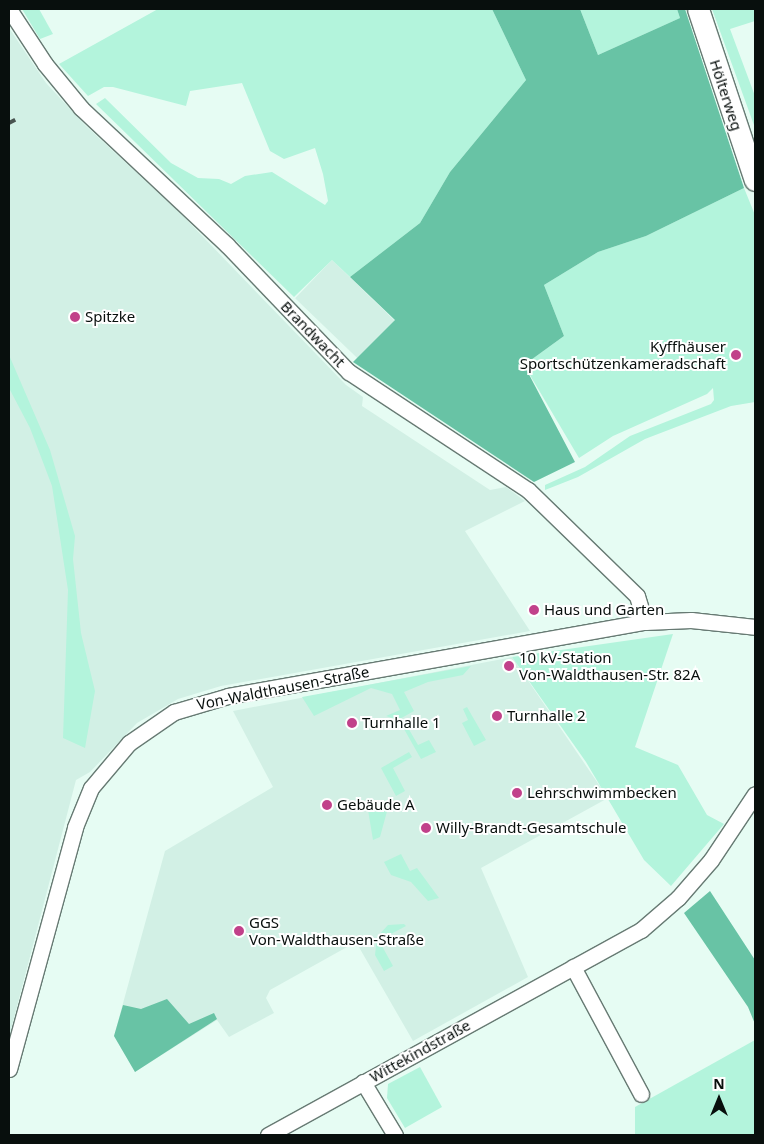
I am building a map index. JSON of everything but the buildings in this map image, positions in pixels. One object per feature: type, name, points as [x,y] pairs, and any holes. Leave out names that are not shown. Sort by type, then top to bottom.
[{"type":"main road","name":"Hölterweg","points":[[698,9],[755,180]]},
{"type":"street","name":"Brandwacht","points":[[9,9],[45,64],[81,108],[227,245],[350,372],[528,490],[637,596],[645,622]]},
{"type":"street","name":"Von-Waldthausen-Straße","points":[[9,1069],[81,812],[91,788],[114,757],[145,730],[174,712],[220,697],[645,622],[691,620],[755,627]]},
{"type":"street","points":[[731,624],[755,634]]},
{"type":"street","name":"Wittekindstraße","points":[[268,1135],[641,930],[678,898],[711,860],[755,794]]},
{"type":"street","points":[[573,968],[641,1094]]},
{"type":"street","points":[[362,1082],[395,1135]]},
{"type":"shaded area","points":[[9,28],[46,83],[86,126],[180,213],[346,385],[363,397],[362,406],[490,490],[506,487],[525,501],[465,531],[530,631],[221,686],[178,699],[137,723],[90,772],[76,780],[9,1037]]},
{"type":"shaded area","points":[[332,260],[395,320],[358,359],[295,298]]},
{"type":"shaded area","name":"Willy-Brandt-Gesamtschule","points":[[512,657],[608,798],[481,868],[528,977],[413,1041],[356,942],[270,990],[266,998],[274,1013],[229,1037],[217,1020],[135,1072],[114,1036],[165,851],[273,787],[233,711]]},
{"type":"green space","points":[[22,9],[39,9],[53,34],[40,39]]},
{"type":"green space","points":[[158,9],[492,9],[526,80],[450,172],[420,223],[350,277],[332,260],[294,297],[96,104],[105,98],[171,163],[198,178],[219,179],[231,184],[245,176],[272,172],[325,205],[328,201],[323,174],[315,148],[284,159],[270,151],[242,83],[190,91],[186,106],[113,87],[104,87],[88,96],[59,64]]},
{"type":"green space","points":[[492,9],[580,9],[598,55],[680,18],[677,9],[685,9],[744,188],[646,236],[598,252],[544,285],[564,336],[524,365],[575,462],[534,482],[353,362],[395,320],[350,277],[420,223],[450,172],[526,80]]},
{"type":"green space","points":[[580,9],[677,9],[680,18],[598,55]]},
{"type":"green space","points":[[712,9],[755,9],[755,21],[730,29],[755,96],[755,128]]},
{"type":"green space","points":[[744,188],[755,215],[755,402],[731,406],[645,439],[578,477],[545,490],[545,485],[585,467],[630,436],[711,404],[714,400],[713,388],[707,394],[613,436],[579,458],[524,365],[564,336],[544,285],[598,252],[646,236]]},
{"type":"green space","points":[[9,355],[50,450],[75,536],[73,559],[81,633],[95,691],[85,748],[63,738],[68,590],[52,486],[30,428],[9,388]]},
{"type":"green space","points":[[673,634],[635,747],[678,765],[707,815],[724,824],[671,886],[644,860],[586,762],[512,657]]},
{"type":"green space","points":[[471,666],[463,675],[428,682],[404,692],[414,711],[398,720],[386,716],[400,710],[392,694],[371,688],[314,716],[302,697]]},
{"type":"green space","points":[[467,707],[486,740],[474,746],[462,723],[468,720],[463,709]]},
{"type":"green space","points":[[407,726],[418,745],[429,740],[436,752],[421,759],[404,729]]},
{"type":"green space","points":[[409,752],[412,757],[393,768],[405,791],[396,796],[381,768]]},
{"type":"green space","points":[[386,800],[389,804],[380,837],[373,840],[368,810]]},
{"type":"green space","points":[[401,854],[410,871],[417,868],[439,898],[428,901],[411,882],[391,875],[384,862]]},
{"type":"green space","points":[[710,891],[755,960],[755,1024],[748,1007],[684,913]]},
{"type":"green space","points":[[404,924],[406,926],[387,936],[390,942],[382,946],[393,966],[384,971],[375,955],[377,937],[388,925]]},
{"type":"green space","points":[[167,999],[189,1024],[214,1013],[217,1019],[135,1072],[114,1036],[123,1005],[141,1009]]},
{"type":"green space","points":[[755,1040],[755,1135],[635,1135],[635,1107]]},
{"type":"green space","points":[[420,1067],[442,1107],[405,1128],[387,1098],[388,1084]]},
{"type":"railway","points":[[9,123],[15,120]]},
{"type":"place","name":"Spitzke","points":[[75,317]]},
{"type":"place","name":"Kyffhäuser Sportschützenkameradschaft","points":[[736,355]]},
{"type":"place","name":"Haus und Garten","points":[[534,610]]},
{"type":"place","name":"10 kV-Station Von-Waldthausen-Str. 82A","points":[[509,666]]},
{"type":"place","name":"Turnhalle 2","points":[[497,716]]},
{"type":"place","name":"Turnhalle 1","points":[[352,723]]},
{"type":"place","name":"Lehrschwimmbecken","points":[[517,793]]},
{"type":"place","name":"Gebäude A","points":[[327,805]]},
{"type":"place","name":"Willy-Brandt-Gesamtschule","points":[[426,828]]},
{"type":"place","name":"GGS Von-Waldthausen-Straße","points":[[239,931]]}]
